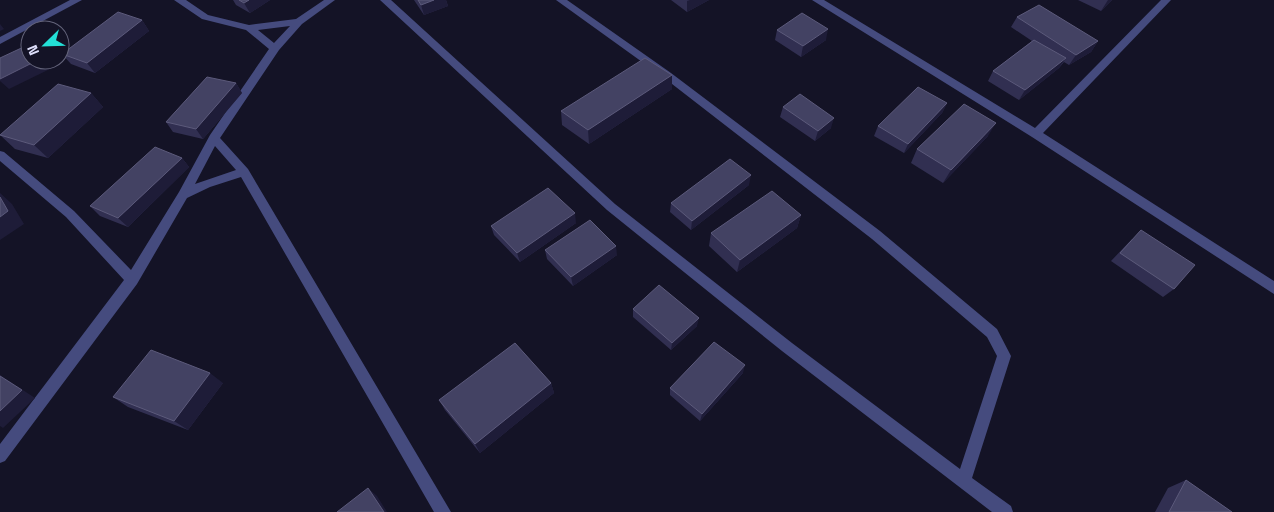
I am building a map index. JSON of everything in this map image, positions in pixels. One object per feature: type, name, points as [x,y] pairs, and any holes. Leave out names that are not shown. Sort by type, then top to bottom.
[{"type":"street","points":[[0,41],[77,0]]},
{"type":"street","points":[[179,0],[206,17],[249,28],[299,22]]},
{"type":"street","points":[[0,456],[132,280],[183,195],[214,138],[275,48],[299,22],[330,0]]},
{"type":"street","points":[[385,0],[611,207],[787,347],[1005,512]]},
{"type":"street","points":[[561,0],[668,75],[876,235],[992,333],[1004,356],[964,480]]},
{"type":"street","points":[[817,0],[1036,134],[1274,288]]},
{"type":"street","points":[[1036,134],[1166,0]]},
{"type":"street","points":[[249,28],[275,48]]},
{"type":"street","points":[[214,138],[244,172],[443,512]]},
{"type":"street","points":[[0,155],[70,214],[132,280]]},
{"type":"street","points":[[183,195],[206,184],[244,172]]},
{"type":"building","points":[[418,0],[434,0],[421,5]]},
{"type":"building","points":[[1039,5],[1098,41],[1076,55],[1017,17]]},
{"type":"building","points":[[118,12],[142,20],[87,63],[70,57],[70,48]]},
{"type":"building","points":[[802,13],[828,29],[803,46],[777,30]]},
{"type":"building","points":[[1034,40],[1066,58],[1025,90],[993,71]]},
{"type":"building","points":[[20,49],[20,69],[0,79],[0,58]]},
{"type":"building","points":[[645,58],[672,75],[588,130],[561,111]]},
{"type":"building","points":[[207,77],[236,83],[196,129],[166,122]]},
{"type":"building","points":[[58,84],[91,93],[34,145],[0,135]]},
{"type":"building","points":[[918,87],[947,103],[908,144],[878,126]]},
{"type":"building","points":[[800,94],[834,118],[818,131],[783,107]]},
{"type":"building","points":[[964,104],[996,123],[951,170],[917,149]]},
{"type":"building","points":[[155,147],[182,158],[118,218],[90,206]]},
{"type":"building","points":[[730,159],[751,175],[692,221],[671,203]]},
{"type":"building","points":[[548,188],[575,213],[517,253],[491,226]]},
{"type":"building","points":[[772,191],[801,215],[740,260],[711,233]]},
{"type":"building","points":[[0,197],[8,211],[0,217]]},
{"type":"building","points":[[590,220],[616,246],[571,277],[545,250]]},
{"type":"building","points":[[1141,230],[1195,265],[1174,289],[1120,253]]},
{"type":"building","points":[[659,285],[699,318],[672,343],[633,309]]},
{"type":"building","points":[[714,342],[745,365],[702,414],[670,388]]},
{"type":"building","points":[[515,343],[551,383],[475,444],[439,400]]},
{"type":"building","points":[[151,350],[210,373],[174,421],[113,397]]},
{"type":"building","points":[[0,376],[22,390],[0,411]]},
{"type":"building","points":[[1186,480],[1232,512],[1169,512]]},
{"type":"building","points":[[368,488],[384,512],[337,512]]}]
